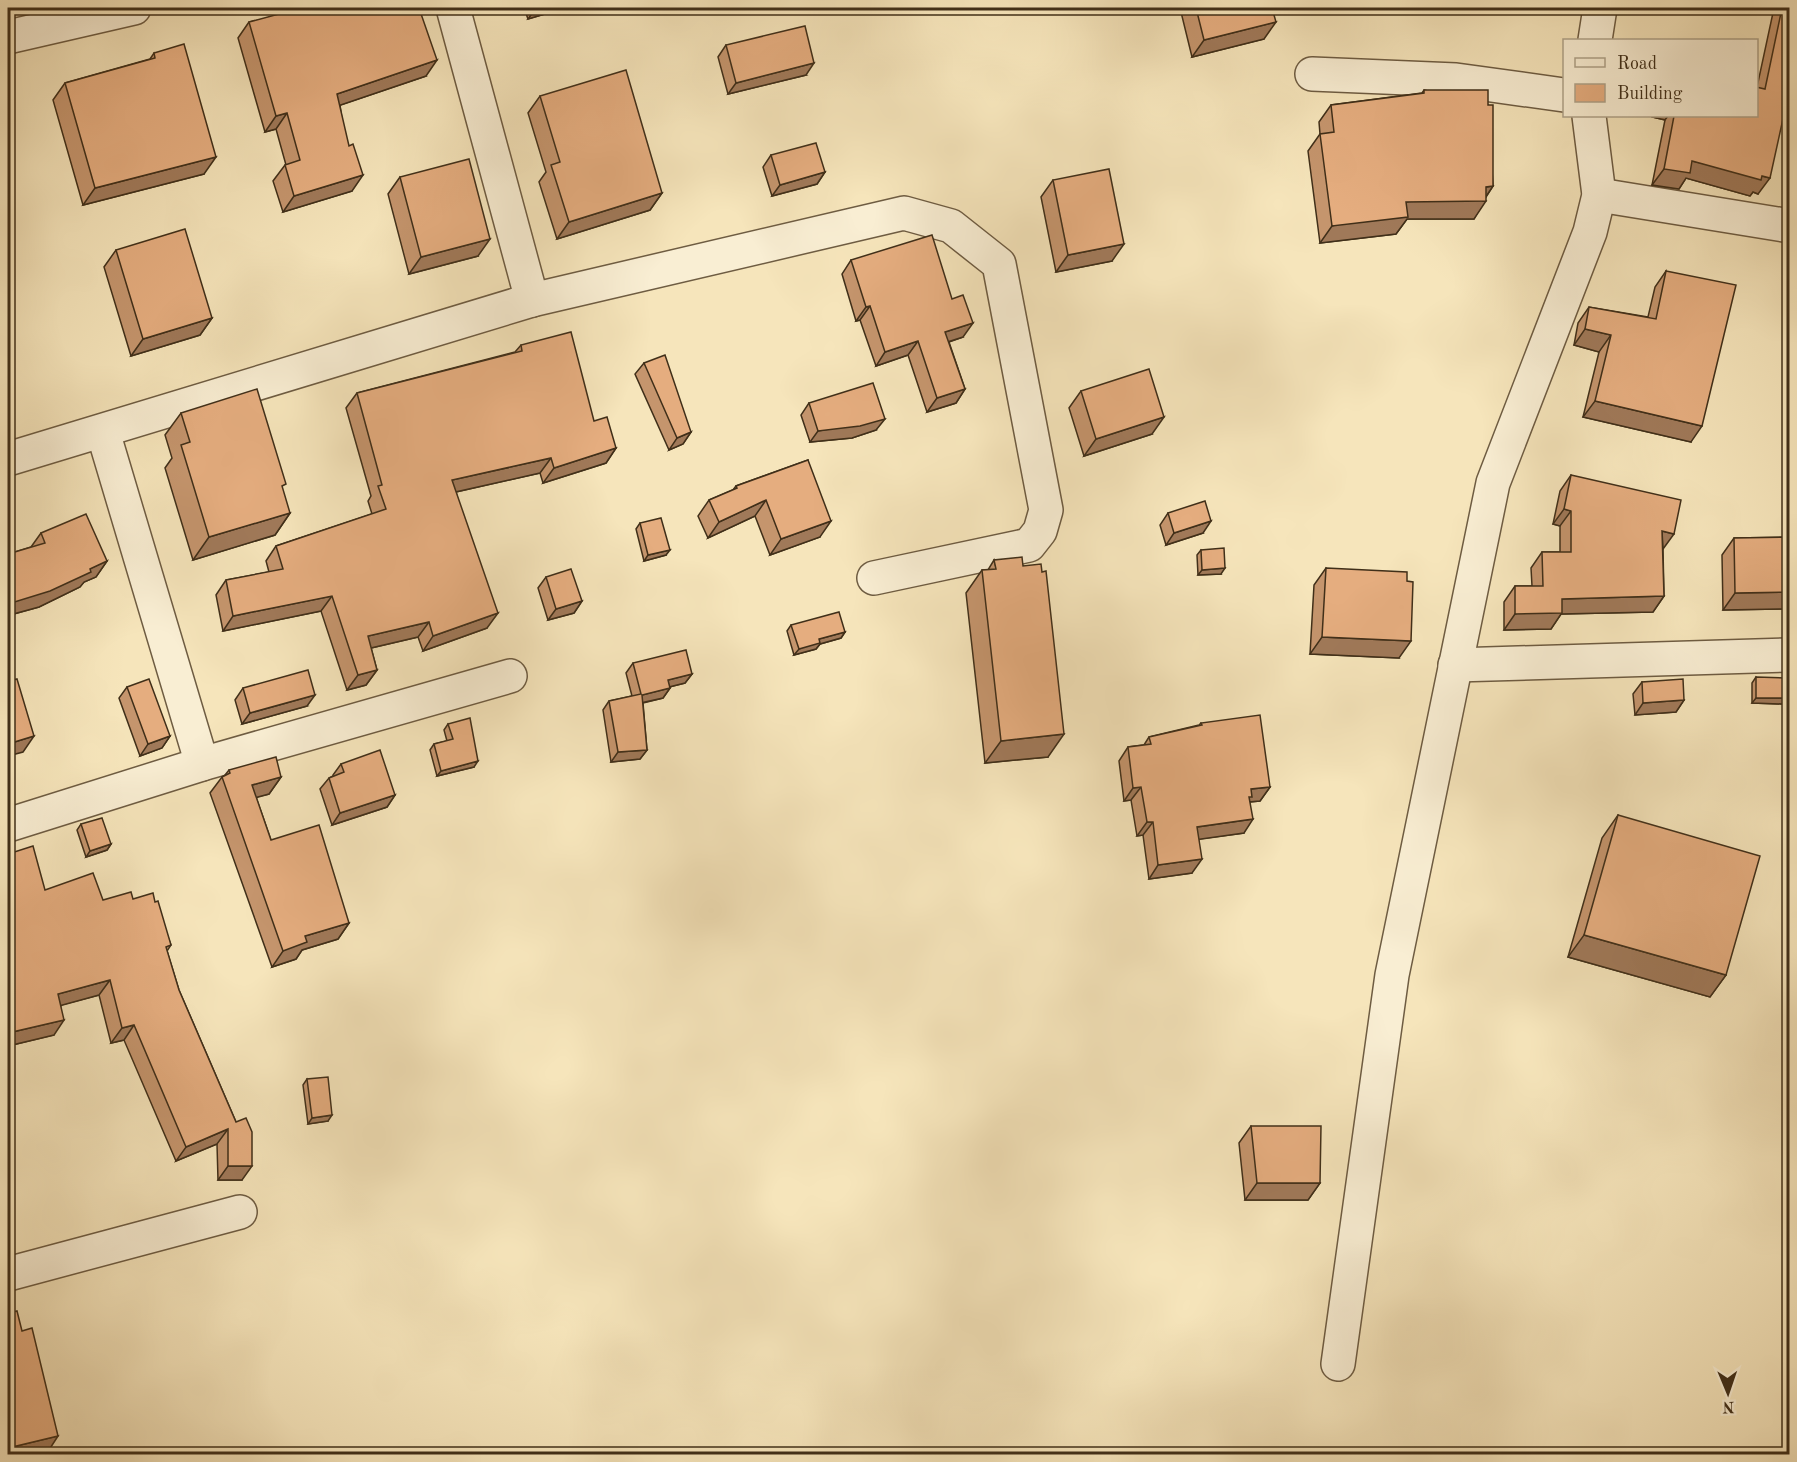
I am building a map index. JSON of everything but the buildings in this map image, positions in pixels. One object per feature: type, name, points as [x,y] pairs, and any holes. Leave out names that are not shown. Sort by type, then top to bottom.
[{"type":"street","points":[[8,37],[134,8]]},
{"type":"street","points":[[453,8],[532,300]]},
{"type":"street","points":[[1595,39],[1600,8]]},
{"type":"street","points":[[1312,74],[1456,80],[1563,95]]},
{"type":"street","points":[[1338,1364],[1392,975],[1493,483],[1590,232],[1599,195],[1589,117]]},
{"type":"street","points":[[1599,195],[1790,226]]},
{"type":"street","points":[[8,459],[532,300],[904,213],[951,226],[999,264],[1046,510],[1040,531],[1029,545],[874,578]]},
{"type":"street","points":[[103,432],[202,764]]},
{"type":"street","points":[[1455,665],[1790,655]]},
{"type":"street","points":[[8,825],[202,764],[510,676]]},
{"type":"street","points":[[8,1274],[240,1212]]}]
